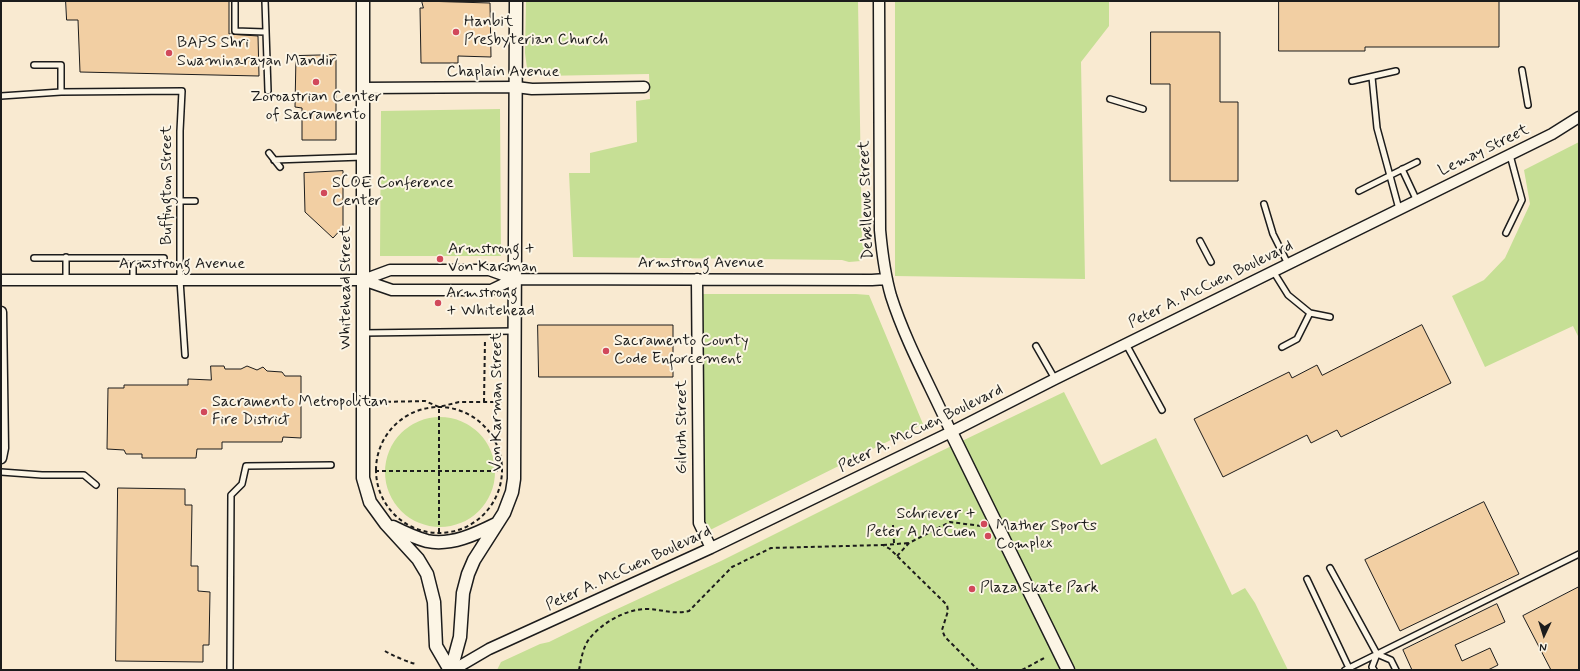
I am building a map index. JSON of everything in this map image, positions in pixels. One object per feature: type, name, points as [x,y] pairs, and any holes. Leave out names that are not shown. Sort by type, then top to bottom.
[{"type":"street","name":"Whitehead Street","points":[[363,1],[363,478],[370,502],[386,524],[411,550],[427,574],[434,602],[436,646],[451,670]]},
{"type":"street","name":"Von Karman Street","points":[[451,670],[460,637],[463,593],[468,574],[474,560],[497,524],[509,501],[514,480],[516,1]]},
{"type":"street","name":"Debellevue Street","points":[[879,1],[880,230],[887,279],[900,320],[951,432]]},
{"type":"street","name":"Chaplain Avenue","points":[[363,88],[532,89],[644,87]]},
{"type":"street","name":"Lemay Street","points":[[1400,209],[1510,155],[1560,129],[1579,117]]},
{"type":"street","name":"Peter A. McCuen Boulevard","points":[[451,670],[489,650],[711,548],[951,432],[1055,379],[1400,209]]},
{"type":"street","name":"Armstrong Avenue","points":[[363,280],[390,270],[489,270],[514,279],[887,279]]},
{"type":"street","name":"Armstrong Avenue","points":[[1,280],[363,280],[392,290],[491,290],[514,279]]},
{"type":"street","name":"Gilruth Street","points":[[697,279],[699,523],[711,548]]},
{"type":"street","points":[[1,312],[3,448],[1,458]]},
{"type":"street","points":[[951,432],[1068,670]]},
{"type":"street","points":[[386,524],[428,541],[441,542],[458,540],[497,524]]},
{"type":"lane","points":[[235,1],[235,31],[265,32]]},
{"type":"lane","points":[[265,1],[268,91]]},
{"type":"lane","points":[[1,96],[61,92],[61,65],[34,66]]},
{"type":"lane","points":[[1522,70],[1528,105]]},
{"type":"lane","points":[[1352,81],[1396,71]]},
{"type":"lane","points":[[1372,77],[1377,128],[1400,209]]},
{"type":"lane","name":"Buffington Street","points":[[61,92],[182,91],[180,131],[180,280],[184,355]]},
{"type":"lane","points":[[1110,99],[1143,109]]},
{"type":"lane","points":[[269,153],[280,167]]},
{"type":"lane","points":[[1506,233],[1522,200],[1510,155]]},
{"type":"lane","points":[[274,160],[363,157]]},
{"type":"lane","points":[[1359,191],[1417,162]]},
{"type":"lane","points":[[1402,169],[1417,201]]},
{"type":"lane","points":[[180,201],[195,201]]},
{"type":"lane","points":[[1264,204],[1273,234],[1288,264]]},
{"type":"lane","points":[[1200,241],[1211,262]]},
{"type":"lane","points":[[66,257],[66,280]]},
{"type":"lane","points":[[34,258],[164,258]]},
{"type":"lane","points":[[133,258],[133,280]]},
{"type":"lane","points":[[1273,271],[1288,295],[1310,313],[1330,317]]},
{"type":"lane","points":[[1282,347],[1297,339],[1310,313]]},
{"type":"lane","points":[[363,333],[514,331]]},
{"type":"lane","points":[[1126,344],[1162,410]]},
{"type":"lane","points":[[1036,346],[1055,379]]},
{"type":"lane","points":[[230,670],[231,495],[242,484],[246,466],[331,465]]},
{"type":"lane","points":[[1,472],[42,475],[84,475],[96,485]]},
{"type":"lane","points":[[1307,579],[1347,669],[1579,554]]},
{"type":"lane","points":[[1330,568],[1377,654],[1391,660],[1396,670]]},
{"type":"lane","points":[[1374,670],[1372,667],[1377,654]]},
{"type":"path","points":[[484,402],[485,332]]},
{"type":"path","points":[[380,402],[425,401],[440,407],[456,410],[467,415],[494,436],[500,453],[502,471],[494,501],[486,514],[472,526],[460,530],[439,533],[424,531],[393,514],[383,501],[375,471],[375,461],[380,442],[398,422],[418,410],[440,407],[459,402],[504,402]]},
{"type":"path","points":[[439,533],[440,407]]},
{"type":"path","points":[[375,471],[502,471]]},
{"type":"path","points":[[897,556],[909,543],[950,522],[981,526]]},
{"type":"path","points":[[893,525],[894,544]]},
{"type":"path","points":[[579,670],[581,657],[589,639],[604,624],[629,612],[646,609],[679,614],[689,611],[732,567],[771,548],[909,543]]},
{"type":"path","points":[[883,545],[890,549],[947,605],[948,611],[942,630],[945,637],[977,670]]},
{"type":"path","points":[[385,652],[403,658],[412,664],[417,664]]},
{"type":"path","points":[[1022,670],[1046,657]]},
{"type":"green space","points":[[526,1],[858,1],[862,243],[866,250],[861,261],[573,257],[569,173],[590,173],[590,153],[637,142],[636,101],[650,99],[649,74],[540,76],[527,68],[525,53]]},
{"type":"green space","points":[[895,1],[1109,1],[1109,26],[1081,62],[1085,279],[895,276]]},
{"type":"green space","points":[[500,109],[501,256],[380,256],[381,111]]},
{"type":"green space","points":[[1579,142],[1579,338],[1573,326],[1485,367],[1452,296],[1484,280],[1505,258],[1530,204],[1524,170]]},
{"type":"green space","points":[[697,294],[869,295],[923,424],[704,533]]},
{"type":"green space","name":"Mather Sports Complex","points":[[1064,392],[1101,465],[1156,438],[1232,595],[1245,588],[1255,603],[1288,670],[497,670],[501,662],[540,644],[549,642],[721,561],[937,453]]},
{"type":"green space","points":[[440,417],[461,421],[479,433],[491,451],[495,472],[491,493],[479,511],[461,523],[440,527],[419,523],[401,511],[389,493],[385,472],[389,451],[401,433],[419,421]]},
{"type":"building","name":"BAPS Shri Swaminarayan Mandir","points":[[66,1],[229,1],[229,34],[258,36],[259,76],[80,72],[78,20],[67,20]]},
{"type":"building","name":"Hanbit Presbyterian Church","points":[[422,1],[490,3],[491,57],[458,56],[458,63],[421,63],[420,8],[423,8]]},
{"type":"building","points":[[1279,1],[1499,1],[1499,47],[1365,47],[1365,51],[1279,51]]},
{"type":"building","points":[[1151,32],[1220,32],[1220,102],[1238,102],[1238,181],[1170,181],[1170,84],[1151,84]]},
{"type":"building","name":"Zoroastrian Center of Sacramento","points":[[336,55],[336,140],[302,140],[302,108],[295,107],[296,56]]},
{"type":"building","name":"SCOE Conference Center","points":[[343,171],[343,227],[333,238],[305,212],[304,173]]},
{"type":"building","name":"Sacramento County Code Enforcement","points":[[538,325],[673,325],[673,377],[539,377]]},
{"type":"building","points":[[1422,325],[1451,383],[1341,437],[1337,430],[1311,443],[1307,435],[1223,477],[1194,419],[1289,372],[1292,378],[1317,365],[1322,375]]},
{"type":"building","name":"Sacramento Metropolitan Fire District","points":[[211,366],[224,366],[225,369],[241,369],[247,366],[257,370],[263,367],[267,371],[282,372],[285,376],[301,376],[301,438],[283,437],[282,442],[222,442],[222,449],[197,449],[196,458],[142,458],[142,454],[126,454],[124,450],[107,449],[108,388],[124,388],[124,385],[188,385],[188,379],[211,380]]},
{"type":"building","points":[[118,488],[185,489],[185,505],[192,505],[191,566],[198,566],[198,591],[210,592],[209,645],[203,645],[203,662],[116,661]]},
{"type":"building","points":[[1484,502],[1519,574],[1400,631],[1365,560]]},
{"type":"building","points":[[1579,587],[1579,670],[1551,670],[1523,616]]},
{"type":"building","points":[[1497,604],[1505,622],[1455,645],[1462,661],[1490,648],[1498,665],[1488,670],[1412,670],[1403,650]]},
{"type":"place","name":"Hanbit Presbyterian Church","points":[[456,32]]},
{"type":"place","name":"BAPS Shri Swaminarayan Mandir","points":[[169,53]]},
{"type":"place","name":"Zoroastrian Center of Sacramento","points":[[316,82]]},
{"type":"place","name":"SCOE Conference Center","points":[[324,193]]},
{"type":"place","name":"Armstrong + Von Karman","points":[[440,259]]},
{"type":"place","name":"Armstrong + Whitehead","points":[[438,303]]},
{"type":"place","name":"Sacramento County Code Enforcement","points":[[606,351]]},
{"type":"place","name":"Sacramento Metropolitan Fire District","points":[[204,412]]},
{"type":"place","name":"Schriever + Peter A McCuen","points":[[984,524]]},
{"type":"place","name":"Mather Sports Complex","points":[[988,536]]},
{"type":"place","name":"Plaza Skate Park","points":[[972,589]]}]
